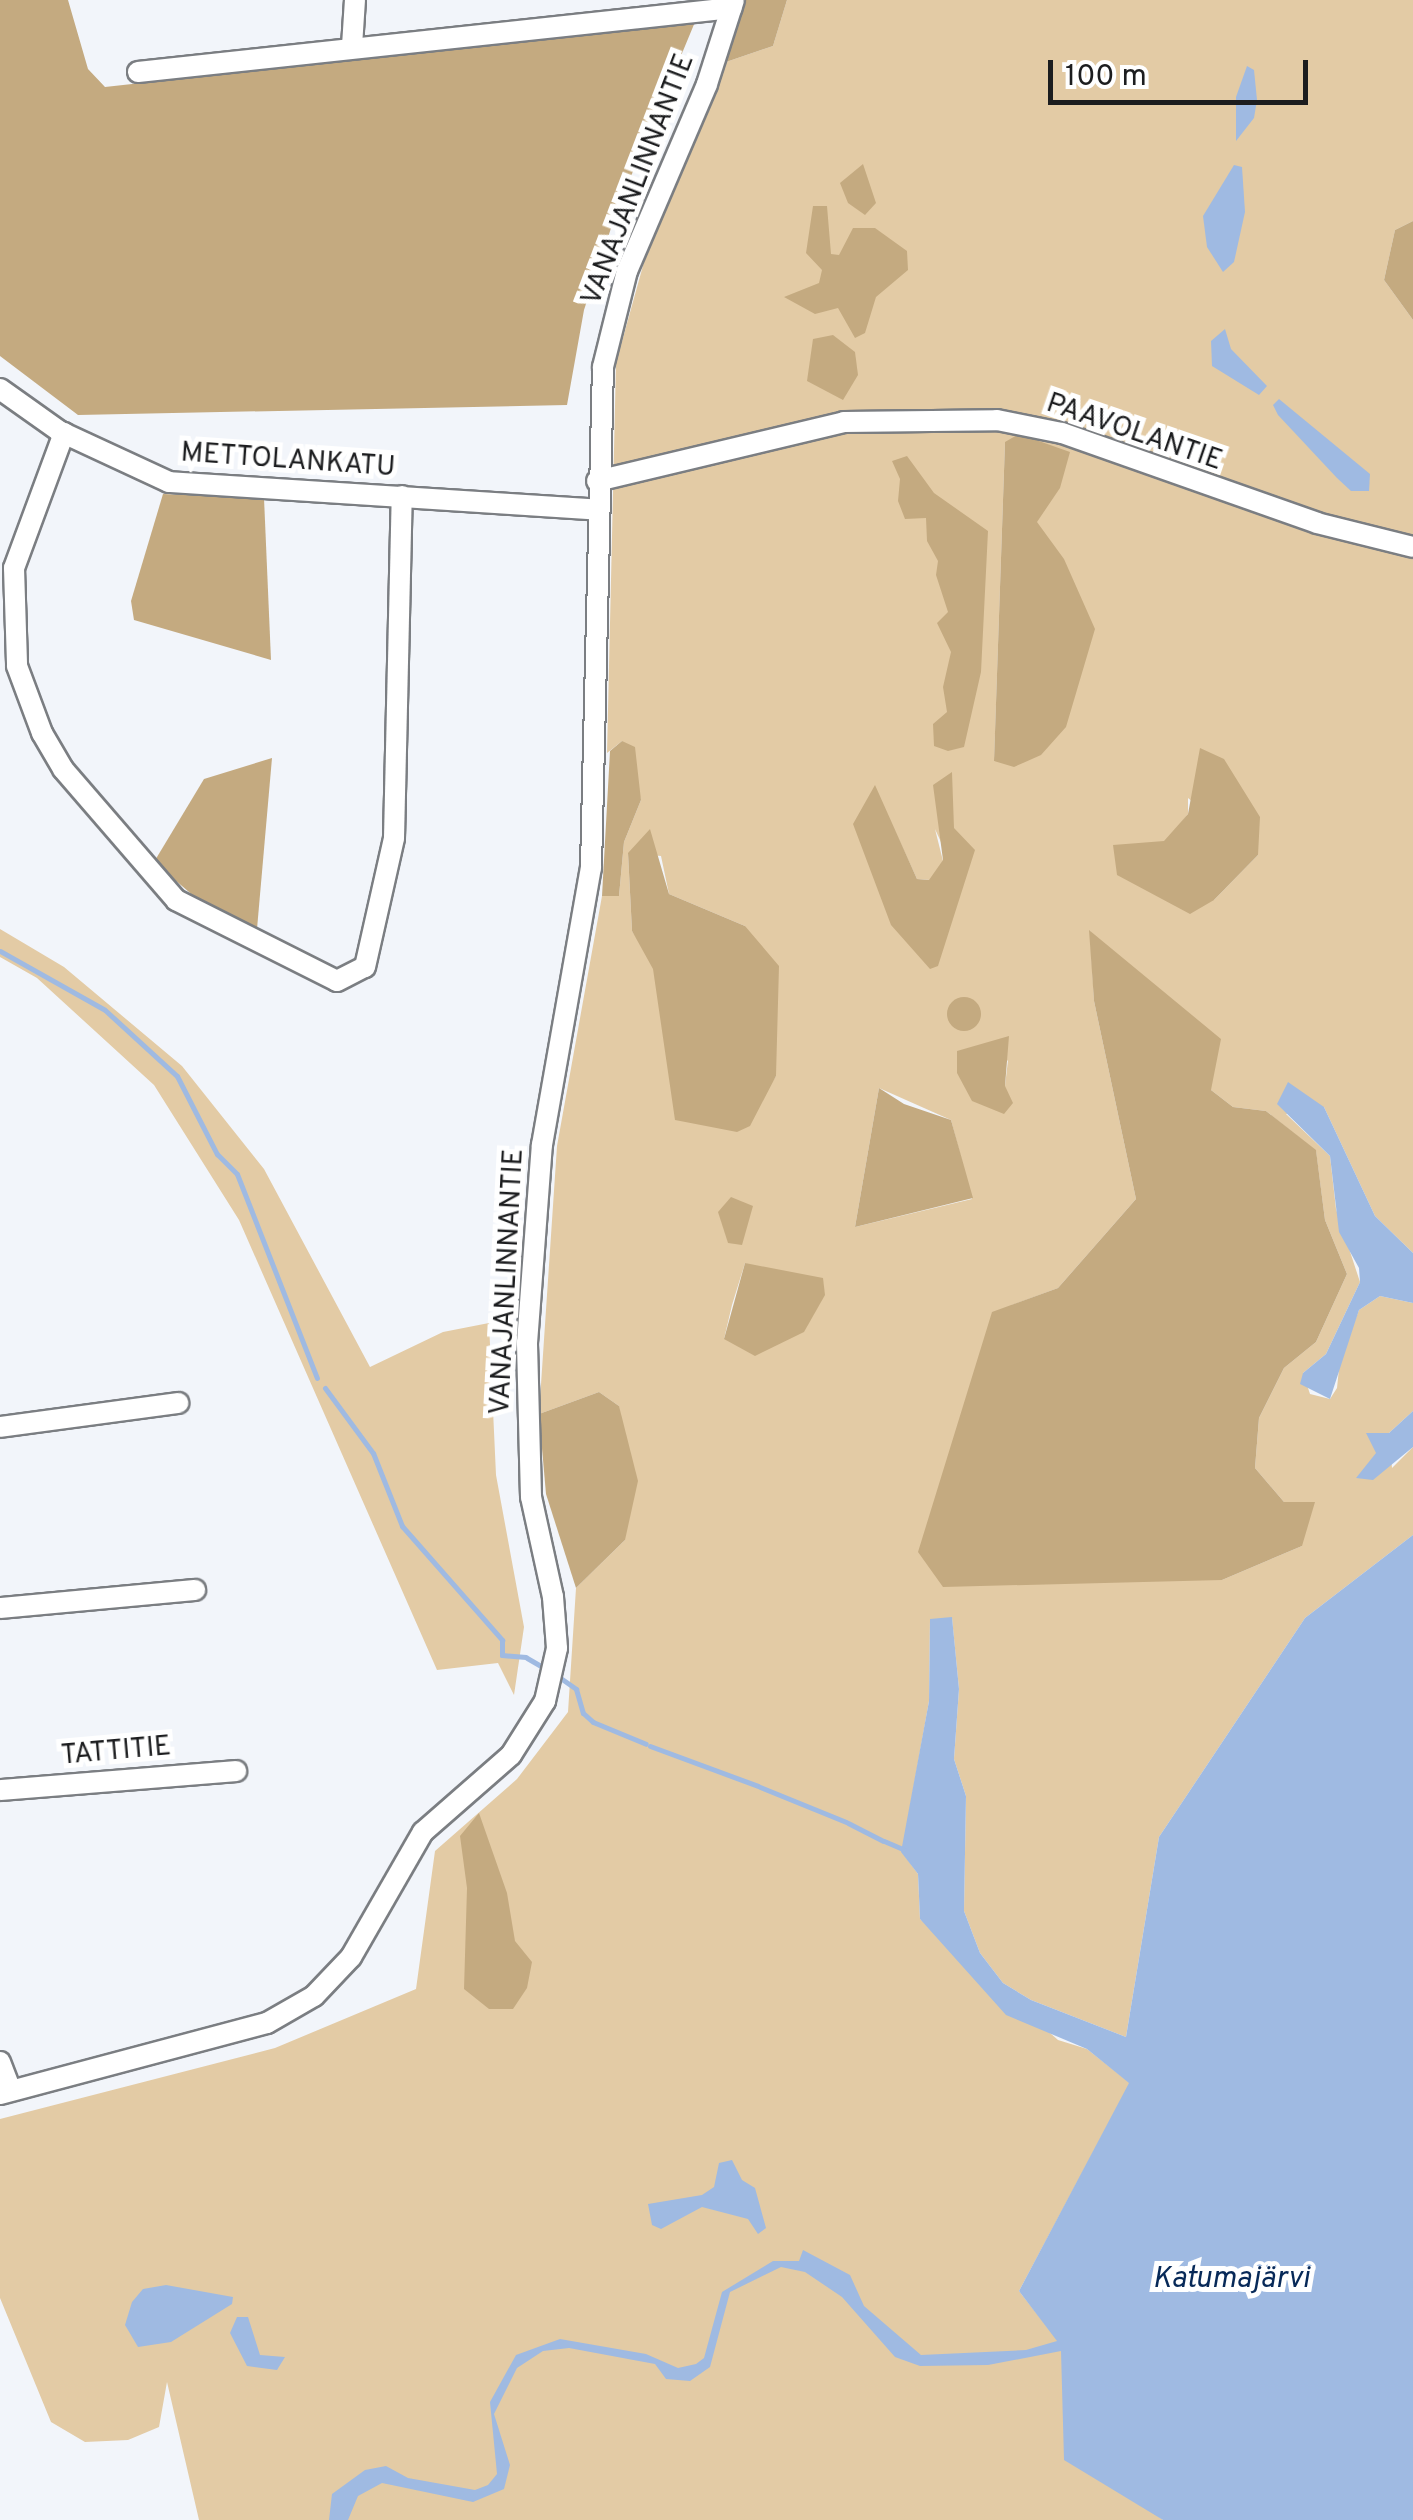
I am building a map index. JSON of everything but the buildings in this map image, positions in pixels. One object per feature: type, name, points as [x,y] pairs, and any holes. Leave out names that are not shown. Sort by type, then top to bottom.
[{"type":"street","points":[[352,46],[356,0]]},
{"type":"street","points":[[138,72],[733,4]]},
{"type":"street","name":"VANAJANLINNANTIE","points":[[5,2092],[266,2024],[314,1996],[351,1957],[422,1832],[511,1756],[545,1701],[557,1648],[531,1497],[527,1343],[542,1145],[591,868],[597,481],[612,326],[733,4]]},
{"type":"street","name":"METTOLANKATU","points":[[0,389],[64,433],[169,482],[597,510]]},
{"type":"street","name":"PAAVOLANTIE","points":[[597,481],[844,422],[997,420],[1062,433],[1317,523],[1413,548]]},
{"type":"street","points":[[64,433],[14,568],[18,666],[42,733],[63,770],[176,900],[336,981],[365,967],[394,838],[402,496]]},
{"type":"street","points":[[0,1426],[178,1403]]},
{"type":"street","points":[[0,1608],[195,1590]]},
{"type":"street","name":"TATTITIE","points":[[0,1790],[236,1771]]},
{"type":"street","points":[[0,2062],[5,2092]]},
{"type":"shaded area","points":[[0,0],[68,0],[88,69],[105,87],[695,22],[617,210],[584,310],[567,405],[78,415],[0,356]]},
{"type":"shaded area","points":[[743,0],[787,0],[773,46],[726,62]]},
{"type":"shaded area","points":[[787,0],[1413,0],[1413,221],[1395,230],[1384,280],[1413,320],[1413,1253],[1375,1216],[1324,1107],[1286,1114],[1330,1156],[1336,1209],[1360,1282],[1326,1354],[1303,1373],[1310,1394],[1330,1399],[1337,1388],[1340,1359],[1359,1310],[1380,1296],[1413,1303],[1413,1411],[1389,1433],[1392,1468],[1413,1447],[1413,1535],[1305,1618],[1159,1837],[1126,2037],[1031,2000],[1003,1983],[980,1953],[964,1911],[966,1796],[954,1759],[959,1689],[952,1618],[930,1620],[929,1701],[902,1852],[918,1874],[920,1919],[1058,2040],[1087,2049],[1130,2083],[1019,2291],[1062,2346],[1149,2509],[1163,2520],[199,2520],[167,2382],[159,2427],[128,2440],[85,2442],[51,2422],[0,2298],[0,2119],[275,2048],[416,1989],[435,1851],[517,1779],[568,1712],[576,1588],[625,1540],[619,1406],[599,1392],[539,1414],[557,1146],[602,896],[619,896],[624,842],[641,800],[622,741],[607,753],[616,363],[649,244],[726,62],[773,46]],"holes":[[[1005,442],[1059,488],[1036,522],[994,762]],[[1188,798],[1258,855],[1214,900],[1166,842],[1188,814]],[[894,829],[917,879],[930,880],[943,861],[935,829],[962,888],[937,966]],[[628,853],[661,856],[669,894],[745,926],[776,1076],[754,1110],[632,931]],[[1090,931],[1211,1090],[1233,1107],[1266,1111],[1316,1151],[1325,1220],[1347,1274],[1316,1342],[1284,1368],[1259,1418],[1255,1468],[1284,1502],[1302,1546],[1222,1580],[1012,1305],[1058,1288],[1136,1199],[1094,1001]],[[1008,1060],[1005,1086],[974,1098]],[[879,1088],[951,1120],[972,1199],[855,1227]],[[745,1263],[781,1282],[724,1339]]]},
{"type":"shaded area","points":[[863,164],[876,203],[865,215],[848,203],[840,183]]},
{"type":"shaded area","points":[[813,206],[827,206],[831,254],[839,255],[853,228],[875,228],[907,251],[908,270],[876,297],[865,333],[855,338],[838,308],[815,314],[784,297],[819,283],[822,270],[806,253]]},
{"type":"shaded area","points":[[1413,221],[1413,320],[1384,280],[1395,230]]},
{"type":"shaded area","points":[[833,335],[855,352],[858,375],[843,400],[807,381],[813,339]]},
{"type":"shaded area","points":[[1019,434],[1070,452],[1060,488],[1037,522],[1064,559],[1095,629],[1066,727],[1041,755],[1014,767],[994,761],[1005,442]]},
{"type":"shaded area","points":[[907,456],[934,493],[988,531],[981,672],[964,747],[948,751],[934,746],[933,724],[947,712],[943,687],[951,652],[937,623],[948,612],[936,575],[938,561],[927,541],[926,518],[905,519],[898,501],[900,479],[892,461]]},
{"type":"shaded area","points":[[163,494],[264,498],[271,660],[134,620],[131,601]]},
{"type":"shaded area","points":[[622,741],[635,747],[641,800],[624,842],[619,896],[602,896],[610,751]]},
{"type":"shaded area","points":[[1200,748],[1224,759],[1260,817],[1258,855],[1214,900],[1190,914],[1117,875],[1113,845],[1164,841],[1188,814]]},
{"type":"shaded area","points":[[272,758],[257,929],[210,910],[154,862],[204,779]]},
{"type":"shaded area","points":[[952,772],[954,828],[975,850],[938,966],[930,969],[891,925],[853,824],[875,785],[917,879],[929,880],[943,860],[933,785]]},
{"type":"shaded area","points":[[650,829],[669,894],[745,926],[779,966],[776,1076],[750,1126],[737,1132],[675,1120],[653,969],[632,931],[628,853]]},
{"type":"shaded area","points":[[0,929],[64,967],[182,1066],[264,1169],[370,1367],[443,1332],[489,1323],[496,1475],[524,1627],[514,1695],[498,1663],[437,1670],[239,1220],[154,1085],[37,978],[0,957]]},
{"type":"shaded area","points":[[1089,930],[1221,1039],[1211,1090],[1233,1107],[1266,1111],[1316,1150],[1325,1220],[1347,1274],[1316,1342],[1284,1368],[1259,1418],[1255,1468],[1284,1502],[1315,1502],[1302,1546],[1222,1580],[943,1587],[918,1552],[992,1312],[1058,1288],[1136,1199],[1094,1001]]},
{"type":"shaded area","points":[[964,997],[976,1002],[981,1014],[976,1026],[964,1031],[952,1026],[947,1014],[952,1002]]},
{"type":"shaded area","points":[[1009,1036],[1005,1086],[1013,1103],[1004,1114],[972,1101],[957,1073],[957,1051]]},
{"type":"shaded area","points":[[879,1088],[904,1104],[951,1120],[973,1198],[855,1227]]},
{"type":"shaded area","points":[[731,1197],[753,1206],[742,1245],[728,1243],[718,1212]]},
{"type":"shaded area","points":[[745,1263],[823,1278],[825,1295],[804,1332],[755,1356],[724,1339]]},
{"type":"shaded area","points":[[599,1392],[619,1406],[638,1481],[625,1540],[576,1588],[546,1494],[539,1414]]},
{"type":"shaded area","points":[[479,1813],[507,1893],[515,1941],[532,1962],[527,1988],[513,2009],[489,2009],[464,1989],[467,1888],[460,1836]]},
{"type":"water","points":[[1247,66],[1254,70],[1257,100],[1254,118],[1236,141],[1236,97]]},
{"type":"water","points":[[1234,165],[1242,167],[1245,212],[1234,262],[1223,272],[1207,247],[1203,216]]},
{"type":"water","points":[[1225,329],[1231,349],[1267,386],[1259,395],[1212,366],[1211,341]]},
{"type":"water","points":[[1279,399],[1370,474],[1369,491],[1351,491],[1337,478],[1278,415],[1273,405]]},
{"type":"water","points":[[1288,1082],[1324,1107],[1375,1216],[1413,1253],[1413,1303],[1380,1296],[1359,1310],[1330,1399],[1300,1384],[1303,1373],[1326,1354],[1360,1282],[1359,1268],[1339,1232],[1330,1156],[1277,1104]]},
{"type":"water","points":[[1413,1411],[1413,1447],[1373,1480],[1356,1478],[1376,1453],[1366,1433],[1389,1433]]},
{"type":"water","name":"Katumajärvi","points":[[1413,1535],[1413,2520],[1163,2520],[1064,2460],[1061,2351],[988,2365],[920,2366],[895,2357],[842,2297],[805,2272],[781,2267],[730,2292],[710,2367],[690,2381],[666,2379],[655,2364],[569,2348],[543,2351],[517,2368],[494,2414],[510,2465],[504,2489],[473,2502],[382,2483],[358,2496],[348,2520],[329,2520],[332,2494],[365,2470],[386,2466],[408,2478],[475,2490],[488,2485],[497,2474],[490,2402],[516,2355],[560,2339],[646,2354],[678,2368],[696,2364],[704,2358],[722,2292],[773,2261],[799,2261],[803,2250],[850,2275],[864,2306],[921,2355],[1026,2350],[1057,2341],[1019,2291],[1129,2083],[1087,2049],[1006,2015],[920,1919],[918,1874],[901,1852],[929,1701],[930,1619],[952,1617],[959,1689],[954,1759],[966,1796],[964,1911],[980,1953],[1003,1983],[1031,2000],[1126,2037],[1159,1837],[1305,1618]]},
{"type":"water","points":[[732,2160],[742,2180],[755,2188],[766,2228],[758,2234],[748,2219],[702,2207],[661,2229],[652,2225],[648,2204],[702,2195],[714,2187],[719,2163]]},
{"type":"water","points":[[166,2285],[233,2297],[232,2304],[171,2342],[138,2347],[125,2325],[132,2302],[143,2289]]},
{"type":"water","points":[[237,2317],[248,2317],[260,2355],[285,2357],[277,2370],[247,2366],[230,2333]]},
{"type":"waterway","points":[[0,951],[105,1010]]},
{"type":"waterway","points":[[106,1011],[177,1076],[217,1154],[237,1174],[317,1378]]},
{"type":"waterway","points":[[325,1388],[373,1453],[402,1526],[502,1640],[502,1655],[526,1657]]},
{"type":"waterway","points":[[527,1658],[546,1669]]},
{"type":"waterway","points":[[559,1677],[576,1689],[583,1713],[593,1722],[646,1744]]},
{"type":"waterway","points":[[650,1746],[758,1786]]},
{"type":"waterway","points":[[760,1787],[846,1822]]},
{"type":"waterway","points":[[848,1823],[883,1841]]},
{"type":"waterway","points":[[884,1841],[903,1849]]}]
